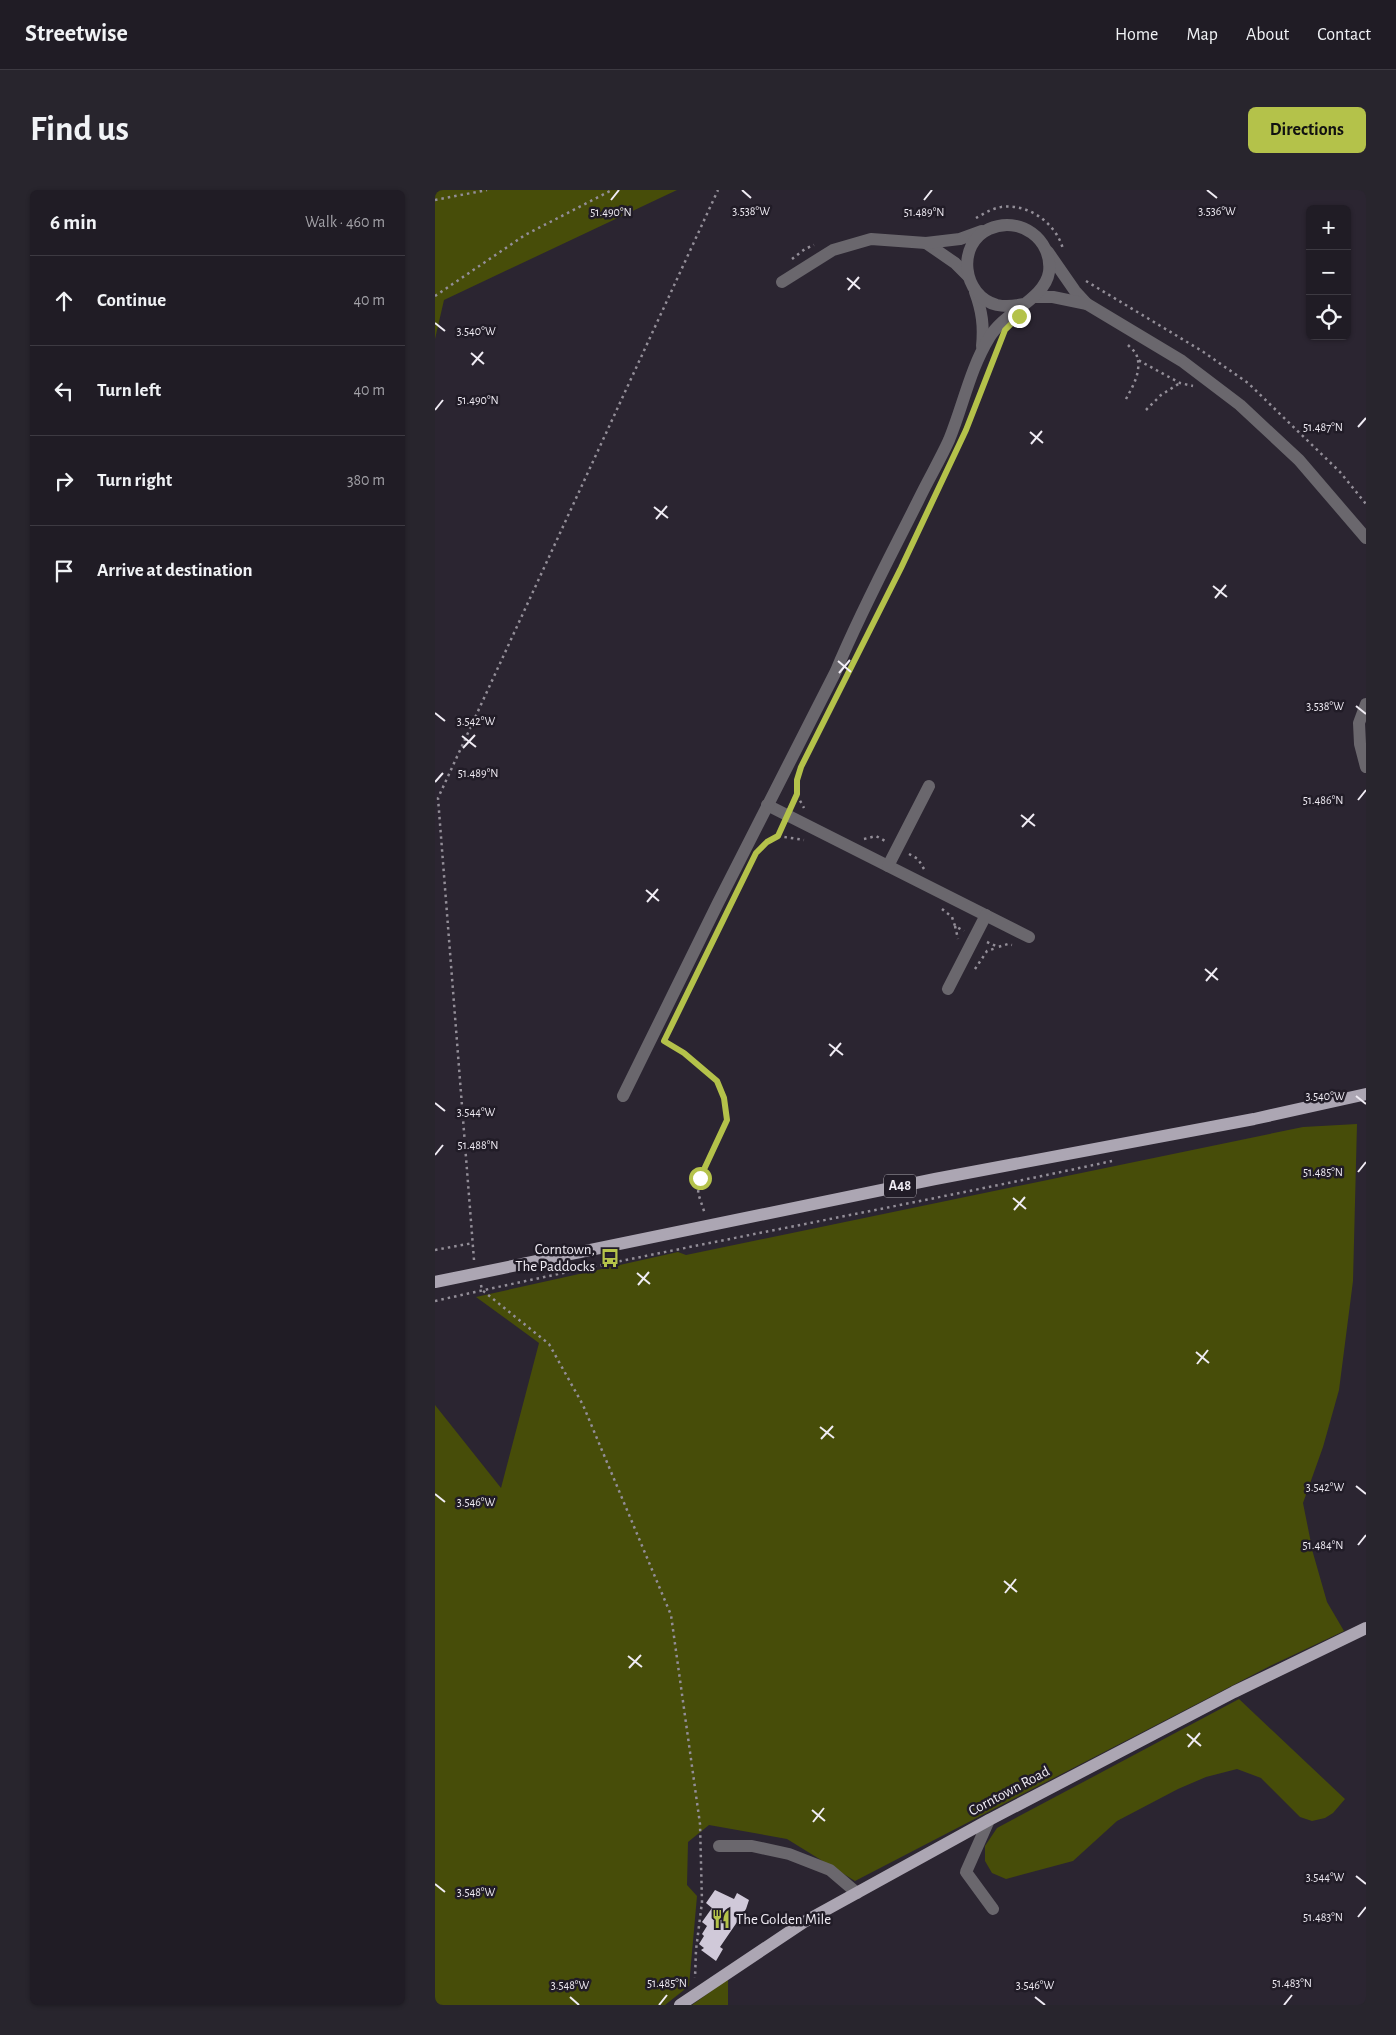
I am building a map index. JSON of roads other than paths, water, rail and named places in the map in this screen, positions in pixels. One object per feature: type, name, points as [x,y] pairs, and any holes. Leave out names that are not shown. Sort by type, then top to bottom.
[{"type":"main road","name":"A48","points":[[435,1282],[935,1179],[1254,1119],[1366,1094]]},
{"type":"main road","name":"Corntown Road","points":[[679,2005],[804,1922],[857,1892],[989,1820],[1234,1692],[1366,1628]]},
{"type":"street","points":[[782,282],[833,250],[871,239],[926,243],[960,239],[1007,224],[1026,228],[1037,236],[1075,291],[1087,304],[1182,361],[1240,405],[1299,460],[1366,538]]},
{"type":"street","points":[[968,276],[967,262],[970,249],[977,238],[988,229]]},
{"type":"street","points":[[926,243],[955,263],[968,276],[982,310],[981,351]]},
{"type":"street","points":[[623,1096],[767,805],[836,671],[851,634],[949,440],[981,351],[992,332],[1005,318],[1035,297],[1044,286],[1049,273],[1049,260],[1045,247]]},
{"type":"street","points":[[974,289],[983,299],[996,305],[1010,307],[1023,304]]},
{"type":"street","points":[[1035,297],[1061,298],[1087,304]]},
{"type":"street","points":[[1366,704],[1359,723],[1360,744],[1366,767]]},
{"type":"street","points":[[888,866],[929,786]]},
{"type":"street","points":[[767,805],[1029,937]]},
{"type":"street","points":[[948,989],[986,915]]},
{"type":"street","points":[[989,1820],[966,1872],[993,1909]]},
{"type":"street","points":[[719,1846],[752,1846],[789,1854],[830,1870],[857,1892]]},
{"type":"place","name":"Corntown, The Paddocks","points":[[610,1258]]},
{"type":"place","name":"The Golden Mile","points":[[721,1919]]}]
